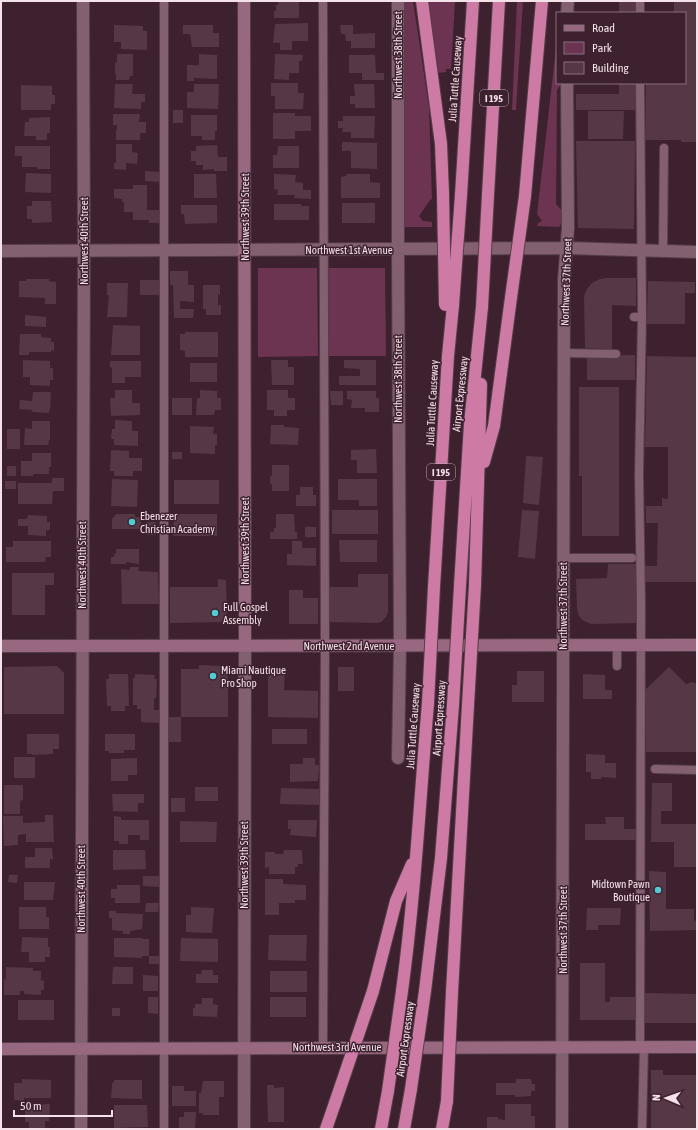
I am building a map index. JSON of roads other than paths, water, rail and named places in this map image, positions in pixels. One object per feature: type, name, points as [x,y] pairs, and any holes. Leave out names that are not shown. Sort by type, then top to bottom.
[{"type":"highway","points":[[422,1],[441,144],[449,305]]},
{"type":"highway","name":"Julia Tuttle Causeway","points":[[416,854],[428,703],[448,356],[449,305],[460,195],[473,1]]},
{"type":"highway","name":"I 195","points":[[482,307],[499,1]]},
{"type":"highway","points":[[478,483],[494,426],[525,196],[542,1]]},
{"type":"highway","points":[[447,1129],[452,992],[475,585],[482,307]]},
{"type":"highway","name":"Airport Expressway","points":[[404,1129],[425,991],[442,851],[453,705],[470,424],[482,307]]},
{"type":"highway","points":[[326,1129],[373,990],[396,900],[416,854]]},
{"type":"highway","name":"Airport Expressway","points":[[381,1129],[388,1091],[408,950],[416,854]]},
{"type":"highway","points":[[442,1129],[447,1101]]},
{"type":"street","name":"Northwest 40th Street","points":[[81,1129],[84,251],[83,1]]},
{"type":"street","name":"Northwest 39th Street","points":[[244,1],[244,1129]]},
{"type":"street","name":"Northwest 38th Street","points":[[398,1],[400,646],[398,758]]},
{"type":"street","points":[[568,1],[568,12]]},
{"type":"street","name":"Northwest 37th Street","points":[[562,1129],[564,280],[568,228],[567,84]]},
{"type":"street","name":"Northwest 1st Avenue","points":[[1,250],[398,250],[566,248],[697,252]]},
{"type":"street","name":"Northwest 2nd Avenue","points":[[1,646],[697,645]]},
{"type":"street","name":"Northwest 3rd Avenue","points":[[1,1049],[697,1047]]},
{"type":"lane","points":[[164,1],[164,1129]]},
{"type":"lane","points":[[323,1],[325,646],[323,1047]]},
{"type":"lane","points":[[640,1],[640,12]]},
{"type":"lane","points":[[640,84],[640,251],[638,317],[641,572],[642,1129]]},
{"type":"lane","points":[[663,251],[664,148]]},
{"type":"lane","points":[[564,353],[616,354]]},
{"type":"lane","points":[[564,558],[632,558]]},
{"type":"lane","points":[[617,645],[617,666]]},
{"type":"lane","points":[[655,769],[697,770]]},
{"type":"place","name":"Ebenezer Christian Academy","points":[[132,522]]},
{"type":"place","name":"Full Gospel Assembly","points":[[215,613]]},
{"type":"place","name":"Miami Nautique Pro Shop","points":[[213,676]]},
{"type":"place","name":"Midtown Pawn Boutique","points":[[658,890]]}]
